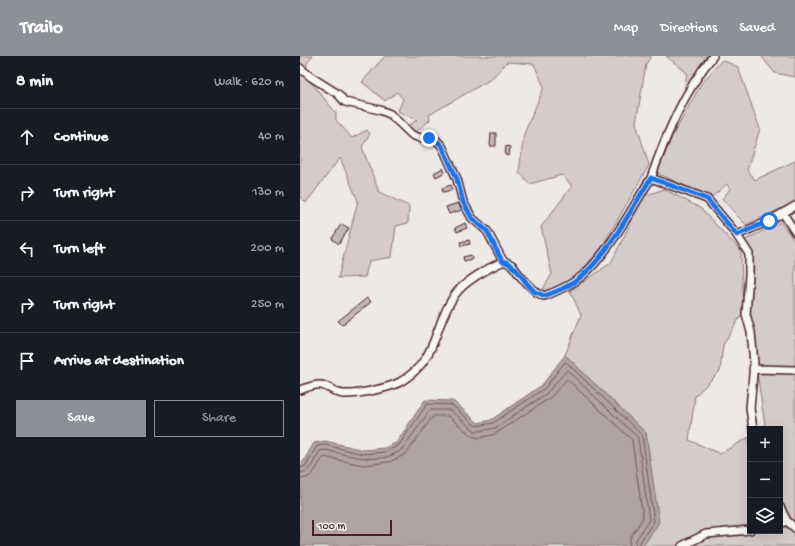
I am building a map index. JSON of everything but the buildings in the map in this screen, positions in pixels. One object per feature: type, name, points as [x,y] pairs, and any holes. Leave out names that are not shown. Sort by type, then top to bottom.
[{"type":"street","points":[[300,68],[311,77],[338,94],[345,102],[380,110],[390,114],[412,135],[420,138],[436,140],[442,146],[457,179],[463,202],[472,218],[487,231],[502,261],[512,265],[521,277],[536,292],[544,296],[563,289],[582,277],[596,263],[651,178],[665,140],[693,83],[713,56]]},
{"type":"street","points":[[651,178],[707,199],[737,235],[749,254],[746,314],[751,332],[754,363],[750,408],[753,426]]},
{"type":"street","points":[[737,235],[795,206]]},
{"type":"street","points":[[783,213],[795,232]]},
{"type":"street","points":[[300,390],[321,385],[342,394],[381,389],[398,383],[414,373],[425,360],[433,345],[440,322],[454,295],[468,282],[502,261]]},
{"type":"street","points":[[753,370],[795,370]]},
{"type":"street","points":[[783,512],[788,521],[795,528]]},
{"type":"street","points":[[783,523],[788,521]]},
{"type":"street","points":[[682,546],[706,534],[747,530]]},
{"type":"shaded area","points":[[300,56],[313,56],[307,63],[306,76],[336,113],[336,120],[352,138],[367,130],[370,134],[362,147],[379,192],[409,206],[408,223],[396,226],[392,257],[369,261],[365,277],[338,278],[358,201],[340,158],[306,203],[300,197]]},
{"type":"shaded area","points":[[385,56],[651,56],[646,64],[636,123],[649,165],[602,247],[580,273],[549,292],[542,291],[552,274],[541,227],[572,186],[562,175],[530,184],[519,172],[524,134],[544,87],[534,64],[507,62],[491,79],[429,115],[430,120],[414,134],[406,127],[417,120],[398,111],[403,99],[397,92],[385,101],[362,82]]},
{"type":"shaded area","points":[[666,56],[709,56],[684,92],[687,73]]},
{"type":"shaded area","points":[[761,56],[795,56],[795,77],[775,73]]},
{"type":"shaded area","points":[[722,60],[738,67],[760,129],[747,170],[755,180],[795,161],[795,202],[746,225],[722,199],[730,189],[727,184],[711,198],[657,173],[673,135],[701,84]]},
{"type":"shaded area","points":[[664,189],[700,208],[741,251],[743,312],[723,345],[720,371],[695,396],[689,440],[720,454],[747,438],[747,534],[783,534],[783,525],[795,533],[795,546],[643,546],[658,522],[646,433],[565,355],[581,315],[570,291],[611,263],[644,196]]},
{"type":"shaded area","points":[[781,222],[795,242],[795,368],[757,367],[750,309],[754,267],[753,258],[745,240]]},
{"type":"shaded area","points":[[757,373],[795,373],[795,522],[787,515],[783,507],[783,426],[764,426],[765,425]]},
{"type":"water","points":[[565,355],[646,433],[659,522],[643,546],[300,546],[300,467],[314,443],[325,441],[364,450],[384,448],[396,443],[425,400],[453,401],[478,423],[491,420],[542,385]]},
{"type":"route","points":[[429,138],[436,140],[442,146],[457,179],[463,202],[472,218],[487,231],[502,261],[512,265],[521,277],[536,292],[544,296],[563,289],[582,277],[596,263],[651,178],[707,199],[737,235],[769,221]]}]
